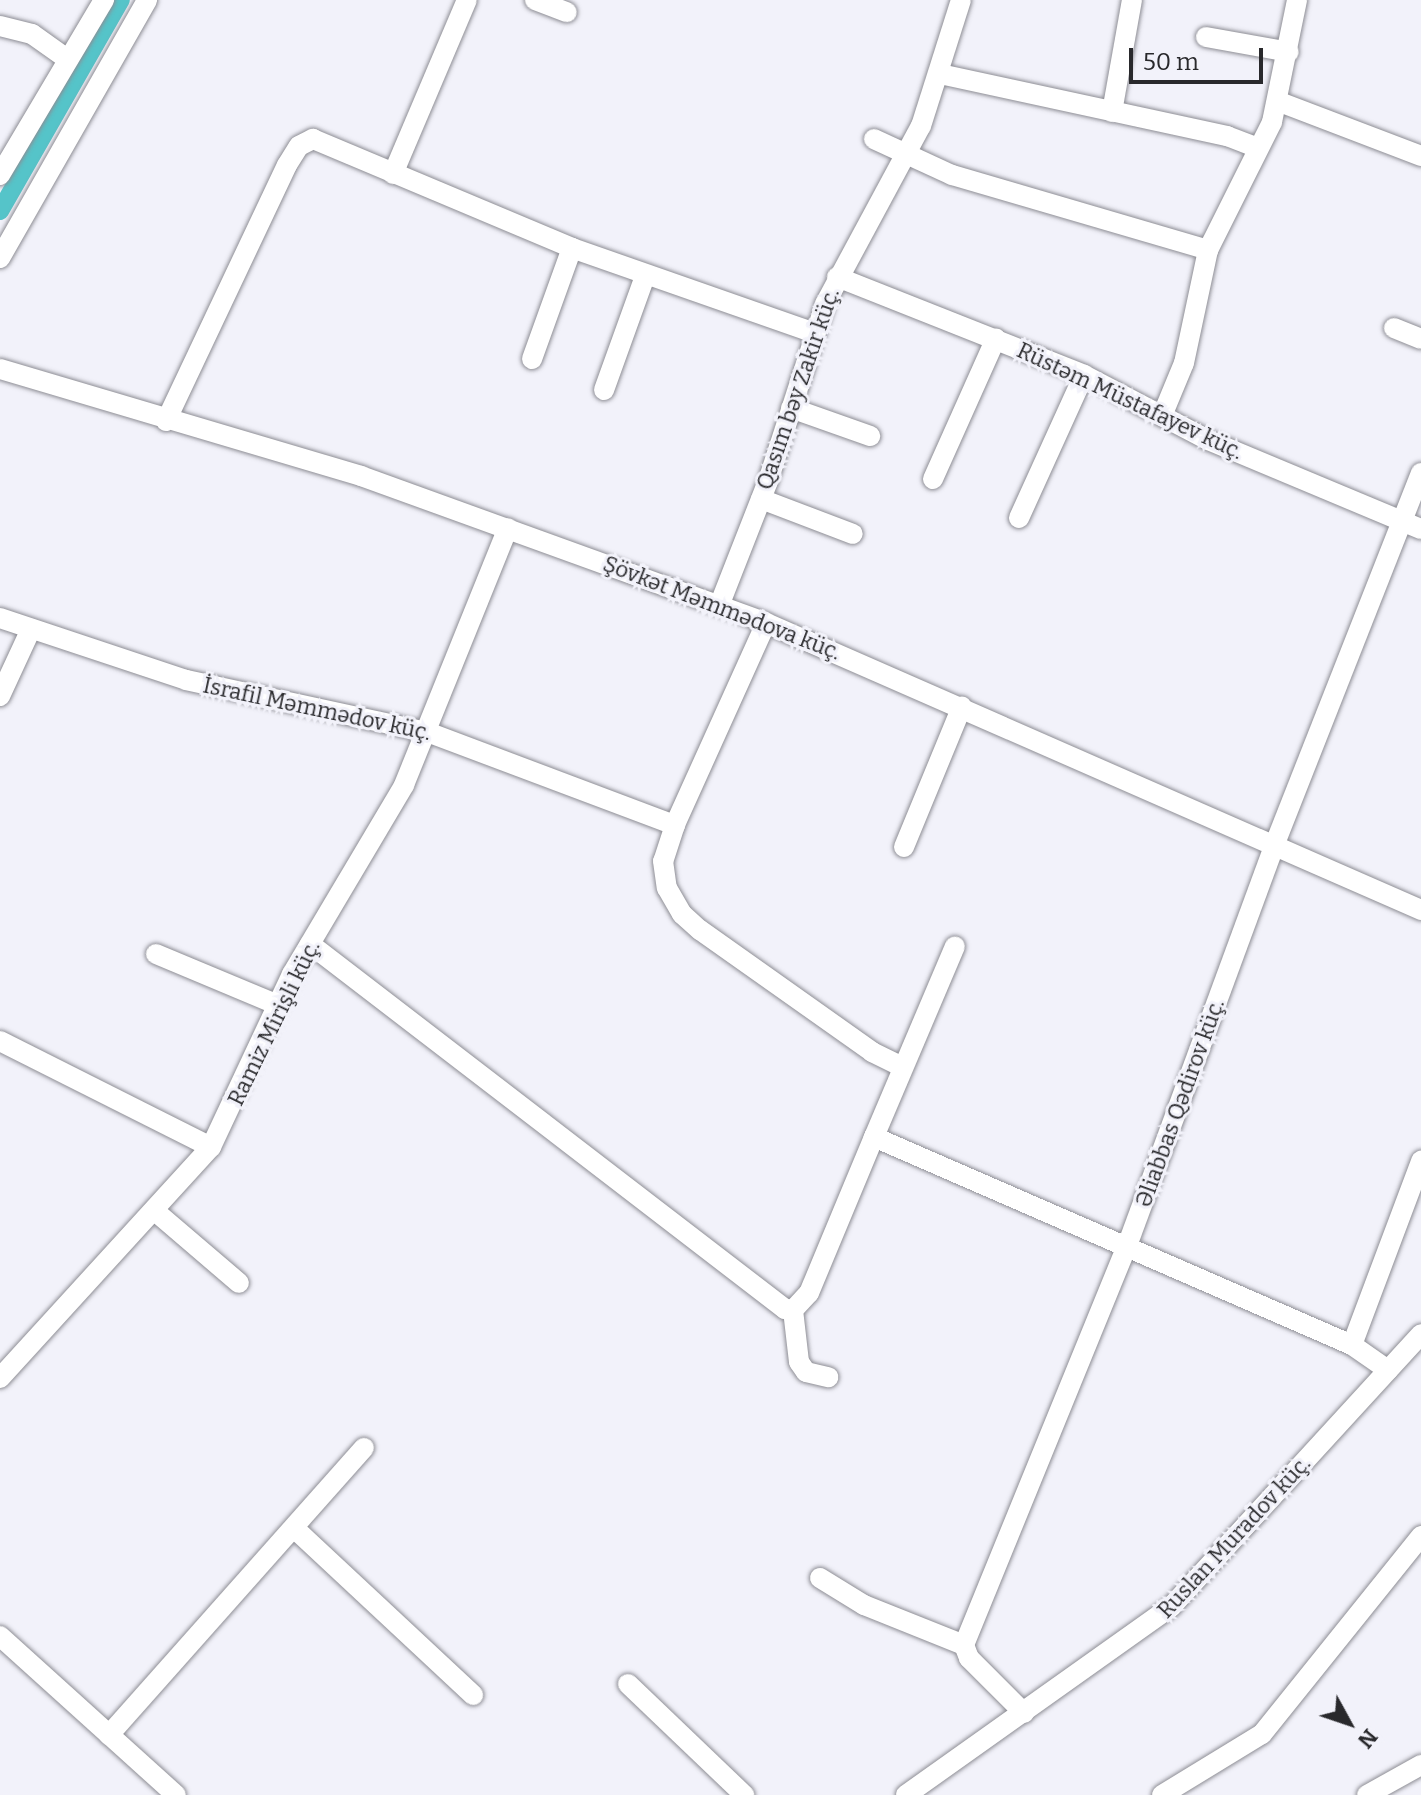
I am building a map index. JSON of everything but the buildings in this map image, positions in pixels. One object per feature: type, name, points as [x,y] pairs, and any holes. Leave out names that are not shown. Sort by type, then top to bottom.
[{"type":"street","points":[[0,175],[104,0]]},
{"type":"street","points":[[0,258],[147,0]]},
{"type":"street","points":[[393,174],[467,0]]},
{"type":"street","points":[[535,0],[567,12]]},
{"type":"street","name":"Qasım bəy Zakir küç.","points":[[719,606],[761,499],[815,333],[837,277],[907,155],[940,74],[961,0]]},
{"type":"street","points":[[1112,112],[1132,0]]},
{"type":"street","points":[[1162,416],[1184,363],[1208,250],[1258,148],[1277,101],[1297,0]]},
{"type":"street","points":[[0,26],[32,34],[67,59]]},
{"type":"street","points":[[1206,37],[1289,52]]},
{"type":"street","points":[[940,74],[1227,136],[1258,148]]},
{"type":"street","points":[[1277,101],[1421,156]]},
{"type":"street","points":[[166,421],[226,284],[299,146],[313,139],[572,248],[815,333]]},
{"type":"street","points":[[874,139],[952,175],[1208,250]]},
{"type":"street","points":[[532,359],[572,248]]},
{"type":"street","points":[[604,390],[645,276]]},
{"type":"street","name":"Rüstəm Müstafayev küç.","points":[[837,277],[1084,375],[1162,416],[1412,525]]},
{"type":"street","points":[[1394,328],[1421,339]]},
{"type":"street","points":[[933,479],[996,338]]},
{"type":"street","name":"Şövkət Məmmədova küç.","points":[[0,369],[166,421],[361,476],[766,623],[962,706],[1421,910]]},
{"type":"street","points":[[1019,518],[1084,375]]},
{"type":"street","points":[[791,408],[870,436]]},
{"type":"street","name":"Əliabbas Qədirov küç.","points":[[964,1645],[1127,1246],[1274,846],[1412,525],[1421,473]]},
{"type":"street","points":[[761,499],[853,534]]},
{"type":"street","name":"Ramiz Mirişli küç.","points":[[0,1378],[156,1212],[211,1147],[310,944],[404,785],[508,528]]},
{"type":"street","name":"İsrafil Məmmədov küç.","points":[[0,618],[252,697],[427,732],[675,825]]},
{"type":"street","points":[[766,623],[675,825],[663,861],[667,888],[682,914],[872,1052],[903,1067]]},
{"type":"street","points":[[0,696],[31,629]]},
{"type":"street","points":[[904,847],[962,706]]},
{"type":"street","points":[[310,944],[772,1302],[793,1310]]},
{"type":"street","points":[[828,1377],[806,1372],[799,1362],[793,1310],[809,1293],[955,946]]},
{"type":"street","points":[[156,954],[278,1005]]},
{"type":"street","points":[[0,1041],[211,1147]]},
{"type":"street","points":[[874,1137],[1352,1345],[1388,1370]]},
{"type":"street","points":[[1352,1345],[1421,1161]]},
{"type":"street","points":[[156,1212],[239,1283]]},
{"type":"street","name":"Ruslan Muradov küç.","points":[[906,1795],[1171,1607],[1421,1334]]},
{"type":"street","points":[[109,1735],[364,1448]]},
{"type":"street","points":[[294,1528],[473,1695]]},
{"type":"street","points":[[1162,1795],[1262,1734],[1421,1536]]},
{"type":"street","points":[[820,1578],[864,1605],[964,1645],[969,1658],[1024,1713]]},
{"type":"street","points":[[0,1636],[176,1795]]},
{"type":"street","points":[[628,1684],[744,1795]]},
{"type":"street","points":[[1367,1795],[1421,1765]]},
{"type":"waterway","points":[[0,211],[121,0]]}]
